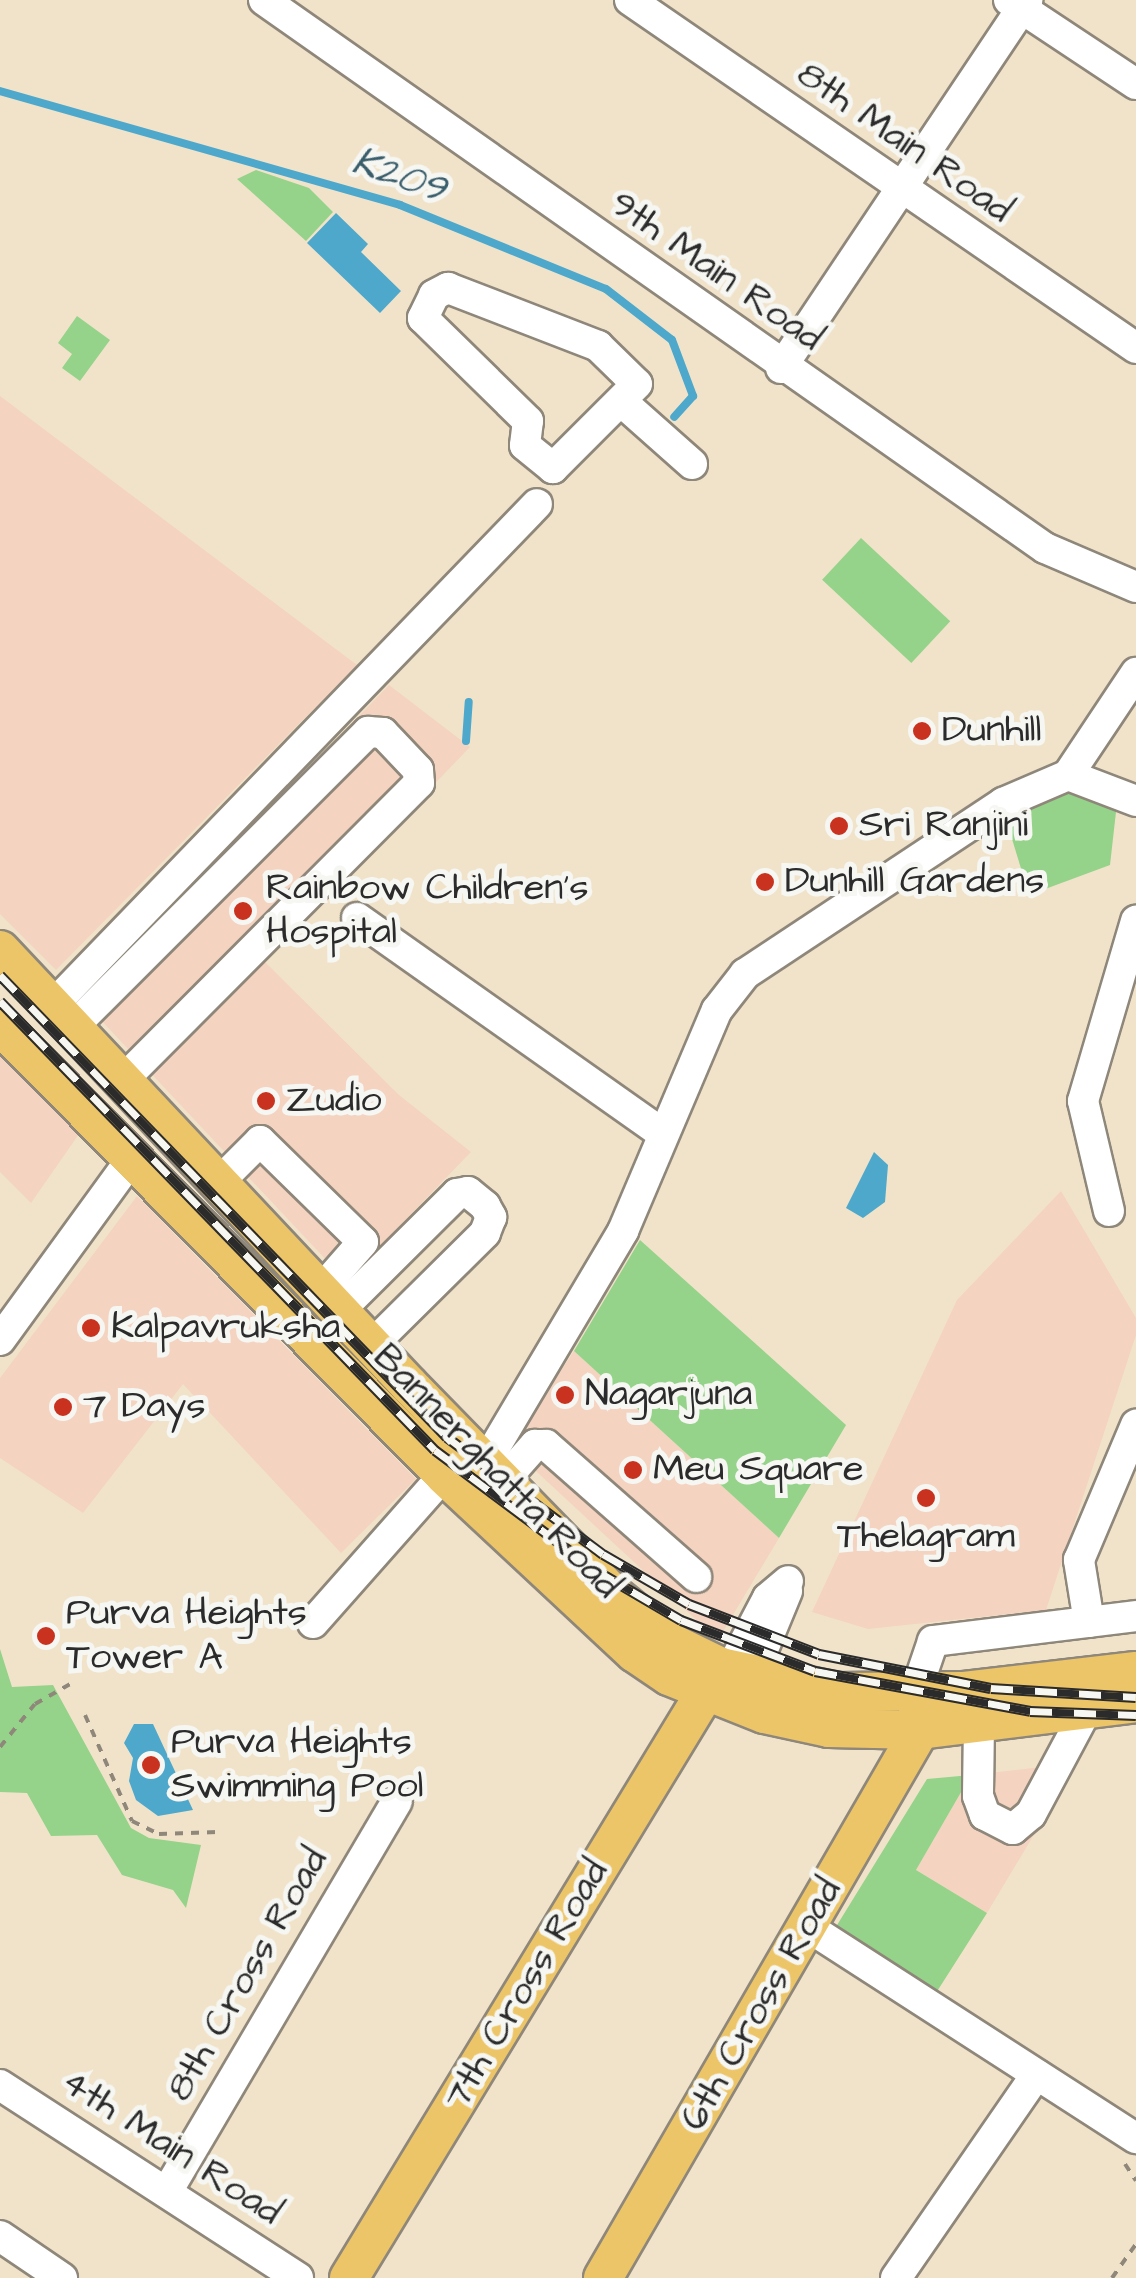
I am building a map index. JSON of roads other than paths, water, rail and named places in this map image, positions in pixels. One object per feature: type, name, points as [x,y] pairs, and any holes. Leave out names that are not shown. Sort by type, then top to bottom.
[{"type":"main road","name":"Bannerghatta Road","points":[[0,950],[372,1346],[616,1596],[674,1644],[829,1728],[1136,1672]]},
{"type":"main road","name":"Bannerghatta Road","points":[[0,1025],[444,1475],[635,1653],[727,1676],[837,1692],[979,1723],[1136,1703]]},
{"type":"main road","name":"7th Cross Road","points":[[350,2278],[727,1676]]},
{"type":"main road","name":"6th Cross Road","points":[[602,2278],[808,1927],[918,1712]]},
{"type":"street","name":"9th Main Road","points":[[264,0],[781,368],[1046,548],[1136,586]]},
{"type":"street","name":"8th Main Road","points":[[630,0],[899,190],[1136,348]]},
{"type":"street","points":[[781,368],[1019,3],[1136,84]]},
{"type":"street","points":[[448,288],[598,346],[637,384],[621,401],[554,468],[526,444],[528,421],[435,333],[422,310],[448,288]]},
{"type":"street","points":[[621,401],[692,464]]},
{"type":"street","points":[[64,1015],[537,504]]},
{"type":"street","points":[[495,1471],[623,1231],[717,1010],[745,974],[1003,803],[1068,775],[1136,672]]},
{"type":"street","points":[[64,1015],[368,732],[383,733],[418,770],[419,783],[122,1082]]},
{"type":"street","points":[[1068,775],[1136,801]]},
{"type":"street","points":[[356,918],[662,1133]]},
{"type":"street","points":[[1109,1211],[1084,1101],[1136,921]]},
{"type":"street","points":[[219,1182],[260,1141],[363,1242],[330,1301]]},
{"type":"street","points":[[0,1340],[132,1158]]},
{"type":"street","points":[[330,1301],[386,1264],[457,1194],[468,1192],[485,1206],[488,1228],[372,1346]]},
{"type":"street","points":[[386,1264],[420,1297]]},
{"type":"street","points":[[1090,1622],[1079,1560],[1136,1426]]},
{"type":"street","points":[[495,1471],[535,1444],[546,1445],[696,1577]]},
{"type":"street","points":[[312,1623],[444,1475]]},
{"type":"street","points":[[918,1712],[933,1641],[1136,1616]]},
{"type":"street","points":[[979,1723],[978,1796],[985,1815],[1013,1828],[1031,1814],[1087,1709]]},
{"type":"street","name":"8th Cross Road","points":[[168,2190],[398,1801]]},
{"type":"street","points":[[808,1927],[1136,2138]]},
{"type":"street","points":[[896,2278],[1036,2075]]},
{"type":"street","name":"4th Main Road","points":[[0,2085],[168,2190],[298,2278]]},
{"type":"street","points":[[0,2236],[62,2278]]},
{"type":"water","points":[[336,213],[368,244],[361,252],[401,291],[380,313],[307,243]]},
{"type":"water","points":[[874,1152],[888,1165],[885,1202],[863,1218],[846,1208]]},
{"type":"water","name":"Purva Heights Swimming Pool","points":[[134,1724],[153,1724],[193,1810],[158,1816],[136,1800],[129,1781],[133,1758],[124,1743]]},
{"type":"waterway","name":"K209","points":[[0,91],[400,205],[606,289],[672,340],[693,396],[674,417]]},
{"type":"waterway","name":"K209","points":[[466,741],[469,702]]},
{"type":"railway","points":[[0,975],[447,1437],[603,1554],[689,1604],[819,1654],[991,1688],[1136,1697]]},
{"type":"railway","points":[[0,1001],[435,1450],[594,1569],[681,1620],[815,1671],[1030,1711],[1136,1715]]},
{"type":"place","name":"Dunhill","points":[[922,731]]},
{"type":"place","name":"Sri Ranjini","points":[[839,826]]},
{"type":"place","name":"Dunhill Gardens","points":[[765,882]]},
{"type":"place","name":"Rainbow Children's Hospital","points":[[243,911]]},
{"type":"place","name":"Zudio","points":[[266,1101]]},
{"type":"place","name":"Kalpavruksha","points":[[91,1328]]},
{"type":"place","name":"Nagarjuna","points":[[565,1395]]},
{"type":"place","name":"7 Days","points":[[63,1407]]},
{"type":"place","name":"Meu Square","points":[[633,1470]]},
{"type":"place","name":"Thelagram","points":[[926,1498]]},
{"type":"place","name":"Purva Heights Tower A","points":[[46,1636]]},
{"type":"place","name":"Purva Heights Swimming Pool","points":[[151,1765]]}]
